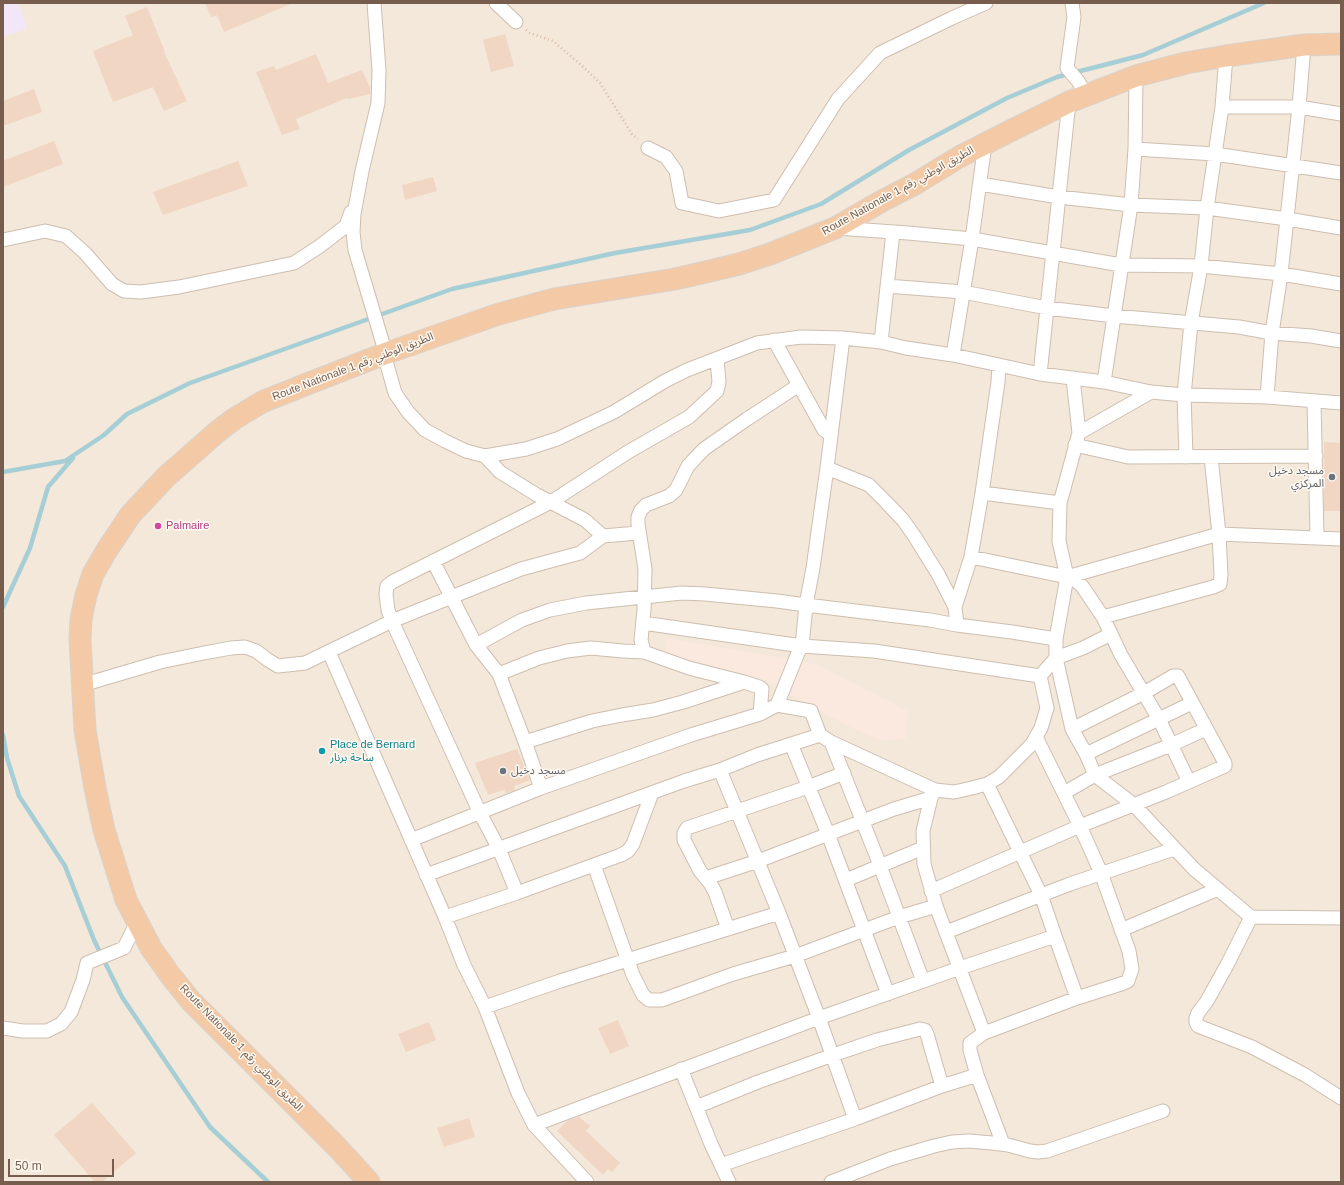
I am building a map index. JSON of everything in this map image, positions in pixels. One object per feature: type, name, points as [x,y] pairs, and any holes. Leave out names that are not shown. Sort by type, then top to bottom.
[{"type":"highway","name":"Route Nationale الطريق الوطني رقم 1","points":[[369,1182],[337,1147],[191,1000],[170,975],[151,948],[126,900],[104,830],[94,788],[85,730],[80,639],[81,619],[86,595],[93,574],[107,550],[132,514],[146,497],[184,461],[234,419],[256,406],[384,349],[554,299],[675,279],[739,264],[799,244],[835,228],[985,144],[1078,99],[1136,76],[1186,63],[1226,56],[1304,45],[1341,44]]},
{"type":"street","points":[[374,3],[379,70],[378,103],[359,189],[353,232],[355,250],[384,349],[395,393],[408,412],[425,430],[466,451],[485,456],[526,449],[557,439],[614,412],[665,381],[687,370],[756,343],[801,337],[843,338],[881,342],[906,348],[953,355],[1040,374],[1104,382],[1151,392],[1184,395],[1341,400]]},
{"type":"street","points":[[496,3],[516,22]]},
{"type":"street","points":[[648,148],[666,157],[676,171],[682,203],[719,211],[774,200],[838,99],[880,53],[986,3]]},
{"type":"street","points":[[1040,374],[1059,197],[1078,99],[1078,80],[1068,68],[1074,17],[1072,3]]},
{"type":"street","points":[[1267,397],[1272,333],[1281,274],[1299,107],[1304,45]]},
{"type":"street","points":[[1186,457],[1184,395],[1191,323],[1201,266],[1207,208],[1222,107],[1226,56]]},
{"type":"street","points":[[1104,382],[1131,205],[1135,149],[1136,76]]},
{"type":"street","points":[[1222,107],[1299,107],[1341,114]]},
{"type":"street","points":[[953,355],[964,292],[985,144]]},
{"type":"street","points":[[1135,149],[1215,154],[1293,164],[1341,173]]},
{"type":"street","points":[[980,184],[1059,197],[1131,205],[1207,208],[1341,228]]},
{"type":"street","points":[[3,240],[45,231],[66,236],[85,253],[112,284],[124,291],[141,292],[156,290],[294,263],[320,246],[346,226],[359,189]]},
{"type":"street","points":[[835,228],[972,239],[1121,265],[1201,266],[1281,274],[1341,284]]},
{"type":"street","points":[[881,342],[893,232]]},
{"type":"street","points":[[887,286],[964,292],[1047,308],[1114,316],[1239,327],[1272,333],[1311,336],[1341,341]]},
{"type":"street","points":[[777,705],[802,646],[806,605],[813,568],[827,468],[843,338]]},
{"type":"street","points":[[774,340],[824,430],[831,435]]},
{"type":"street","points":[[516,893],[499,849],[480,813],[392,621],[388,610],[386,594],[387,586],[433,561],[551,502],[628,452],[689,417],[717,391],[719,382],[717,359]]},
{"type":"street","points":[[955,607],[971,557],[982,493],[998,382],[999,365]]},
{"type":"street","points":[[1073,378],[1077,439],[1060,503],[1059,541],[1067,577],[1056,639],[1056,658],[1072,729],[1086,754],[1095,775],[1134,805],[1194,869],[1251,917],[1341,918]]},
{"type":"street","points":[[644,652],[641,640],[645,569],[638,533],[638,517],[641,510],[646,505],[669,496],[676,490],[688,466],[704,449],[799,385]]},
{"type":"street","points":[[1077,439],[1151,392]]},
{"type":"street","points":[[1314,400],[1317,537]]},
{"type":"street","points":[[1077,439],[1128,457],[1316,456]]},
{"type":"street","points":[[485,456],[500,472],[537,495],[585,520],[603,536]]},
{"type":"street","points":[[1103,617],[1220,584],[1222,575],[1211,457]]},
{"type":"street","points":[[827,468],[869,485],[903,520],[938,574],[955,607],[957,625]]},
{"type":"street","points":[[982,493],[1060,503]]},
{"type":"street","points":[[82,685],[160,662],[231,648],[245,647],[256,651],[278,666],[305,663],[392,621],[521,569],[580,553],[603,536],[638,533]]},
{"type":"street","points":[[1067,577],[1219,534],[1341,539]]},
{"type":"street","points":[[971,557],[1067,577],[1076,581],[1082,586],[1103,617],[1133,677],[1159,719],[1189,782]]},
{"type":"street","points":[[433,561],[476,645],[499,674],[541,788]]},
{"type":"street","points":[[476,645],[522,620],[550,610],[586,603],[682,593],[777,601],[930,620],[1056,639]]},
{"type":"street","points":[[643,623],[802,646],[874,651],[1040,676]]},
{"type":"street","points":[[1040,676],[1056,658],[1083,648],[1111,634]]},
{"type":"street","points":[[499,674],[539,658],[567,651],[591,648],[644,652],[689,668],[744,682],[762,689],[760,714]]},
{"type":"street","points":[[329,652],[445,917],[464,965],[485,1007],[518,1093],[534,1125],[587,1182]]},
{"type":"street","points":[[706,878],[758,861],[933,794],[954,792],[987,784],[999,777],[1032,744],[1041,728],[1046,708],[1040,676]]},
{"type":"street","points":[[931,891],[1080,826],[1134,805],[1225,766],[1225,763],[1178,676],[1173,676],[1144,693],[1072,729]]},
{"type":"street","points":[[525,742],[592,721],[622,714],[653,710],[683,702],[744,682]]},
{"type":"street","points":[[1086,754],[1192,703]]},
{"type":"street","points":[[411,840],[541,788],[760,714],[777,705],[812,711],[820,735],[933,794]]},
{"type":"street","points":[[1064,793],[1095,775],[1171,745],[1206,729]]},
{"type":"street","points":[[426,875],[684,781],[820,735]]},
{"type":"street","points":[[1003,1144],[977,1075],[970,1050],[970,1043],[984,1033],[1077,998],[1128,981],[1132,969],[1131,961],[1121,930],[1100,873],[1080,826],[1036,737]]},
{"type":"street","points":[[831,742],[923,981]]},
{"type":"street","points":[[791,744],[846,880],[888,994]]},
{"type":"street","points":[[720,770],[779,913],[855,1119]]},
{"type":"street","points":[[728,929],[715,892],[700,871],[684,840],[684,833],[687,828],[808,787],[844,773]]},
{"type":"street","points":[[987,784],[1041,895],[1077,998]]},
{"type":"street","points":[[445,917],[594,865],[628,851],[633,844],[652,793]]},
{"type":"street","points":[[933,794],[923,831],[924,864],[936,906],[984,1033]]},
{"type":"street","points":[[846,880],[923,848]]},
{"type":"street","points":[[946,932],[1100,873],[1174,849]]},
{"type":"street","points":[[594,865],[629,960],[633,975],[643,995],[648,1000],[662,1000],[733,974],[795,956],[899,917],[936,906]]},
{"type":"street","points":[[1121,930],[1218,889]]},
{"type":"street","points":[[485,1007],[560,981],[779,913]]},
{"type":"street","points":[[1251,917],[1220,977],[1198,1013],[1196,1022],[1198,1026],[1252,1047],[1341,1098]]},
{"type":"street","points":[[3,1028],[22,1031],[47,1031],[62,1024],[71,1012],[83,980],[87,963],[124,948],[137,922]]},
{"type":"street","points":[[534,1125],[819,1018],[1055,936]]},
{"type":"street","points":[[696,1107],[758,1082],[832,1055],[877,1040],[923,1029],[927,1034],[942,1086]]},
{"type":"street","points":[[680,1069],[728,1182]]},
{"type":"street","points":[[721,1165],[855,1119],[942,1086],[977,1075]]},
{"type":"street","points":[[831,1182],[890,1159],[952,1142],[969,1141],[1003,1144],[1034,1152],[1047,1151],[1163,1111]]},
{"type":"path","points":[[516,22],[530,33],[553,41],[600,83],[632,134],[648,148]]},
{"type":"shaded area","points":[[3,3],[1341,3],[1341,1182],[3,1182]]},
{"type":"shaded area","points":[[3,3],[18,3],[27,28],[3,37]]},
{"type":"shaded area","points":[[668,638],[816,664],[908,711],[906,738],[882,741],[846,725],[761,678],[663,656]]},
{"type":"building","points":[[205,3],[293,3],[224,32],[217,15],[211,17]]},
{"type":"building","points":[[147,7],[164,52],[187,101],[164,111],[153,87],[113,102],[93,51],[133,35],[125,16]]},
{"type":"building","points":[[505,34],[514,66],[491,72],[483,40]]},
{"type":"building","points":[[316,54],[328,83],[362,70],[370,88],[370,94],[347,98],[296,119],[300,129],[282,135],[256,72],[274,66],[276,70]]},
{"type":"building","points":[[34,89],[42,112],[3,126],[3,101]]},
{"type":"building","points":[[54,141],[63,164],[3,187],[3,161]]},
{"type":"building","points":[[238,161],[248,186],[163,215],[153,192]]},
{"type":"building","points":[[433,177],[437,191],[405,200],[402,185]]},
{"type":"building","name":"مسجد دخيل المركزي","points":[[1324,442],[1341,443],[1341,511],[1324,511]]},
{"type":"building","name":"مسجد دخيل","points":[[517,749],[530,780],[514,786],[515,790],[506,793],[504,790],[488,795],[475,763]]},
{"type":"building","points":[[618,1020],[629,1046],[610,1054],[598,1028]]},
{"type":"building","points":[[429,1022],[436,1040],[406,1052],[398,1034]]},
{"type":"building","points":[[92,1103],[136,1153],[102,1182],[95,1182],[54,1135]]},
{"type":"building","points":[[579,1117],[590,1126],[586,1131],[620,1163],[612,1172],[608,1169],[603,1175],[557,1131],[567,1121]]},
{"type":"building","points":[[469,1118],[475,1137],[444,1147],[437,1128]]},
{"type":"waterway","points":[[3,472],[65,461],[104,435],[127,414],[190,383],[452,289],[615,253],[750,230],[821,204],[909,150],[1007,98],[1057,77],[1143,55],[1264,3]]},
{"type":"waterway","points":[[3,607],[30,548],[48,487],[73,458]]},
{"type":"waterway","points":[[3,735],[7,758],[19,796],[65,866],[94,940],[122,997],[210,1127],[268,1182]]},
{"type":"place","name":"مسجد دخيل المركزي","points":[[1332,477]]},
{"type":"place","name":"Palmaire","points":[[158,526]]},
{"type":"place","name":"Place de Bernard ساحة برنار","points":[[322,751]]},
{"type":"place","name":"مسجد دخيل","points":[[503,771]]}]
